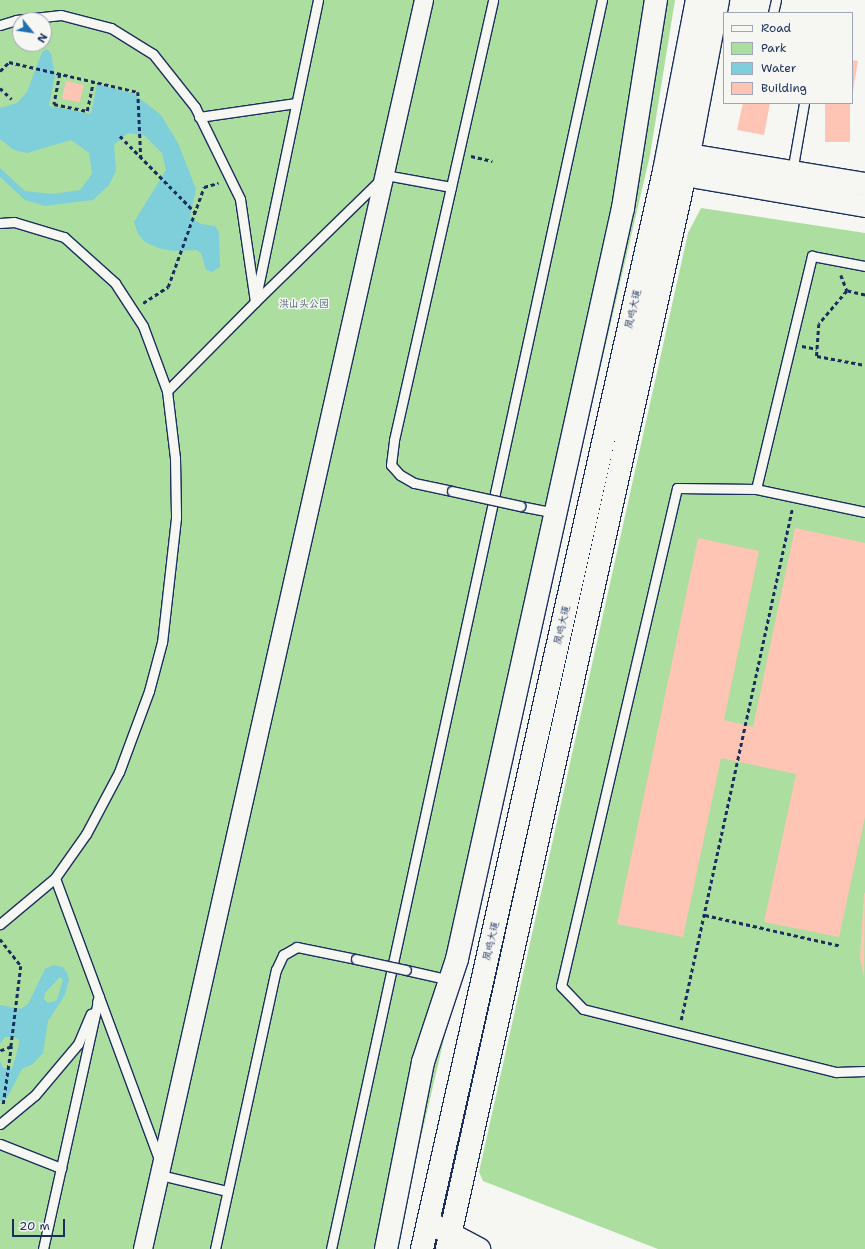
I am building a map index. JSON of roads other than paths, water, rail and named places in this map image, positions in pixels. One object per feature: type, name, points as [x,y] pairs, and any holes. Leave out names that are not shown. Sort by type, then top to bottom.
[{"type":"main road","points":[[386,1249],[424,1062],[450,980],[622,208],[656,0]]},
{"type":"main road","name":"凤鸣大道","points":[[449,1242],[676,163],[698,0]]},
{"type":"main road","name":"凤鸣大道","points":[[425,1248],[428,1222],[676,163],[718,0]]},
{"type":"main road","points":[[676,163],[792,172],[865,184]]},
{"type":"main road","points":[[676,163],[865,206]]},
{"type":"main road","points":[[428,1222],[449,1242],[479,1249]]},
{"type":"street","points":[[144,1249],[424,0]]},
{"type":"lane","points":[[255,302],[318,0]]},
{"type":"lane","points":[[493,0],[394,440],[391,465],[400,475],[414,483],[555,513]]},
{"type":"lane","points":[[331,1249],[602,0]]},
{"type":"lane","points":[[773,12],[776,0]]},
{"type":"lane","points":[[0,25],[16,20],[61,15],[111,28],[152,54],[199,117],[240,199],[255,302]]},
{"type":"lane","points":[[199,117],[296,103]]},
{"type":"lane","points":[[792,172],[804,104]]},
{"type":"lane","points":[[168,391],[255,302],[385,175],[451,187]]},
{"type":"lane","points":[[0,223],[14,222],[64,237],[115,283],[143,326],[168,391],[175,458],[176,518],[162,642],[149,691],[118,772],[86,834],[55,878],[0,924]]},
{"type":"lane","points":[[756,489],[812,256],[865,266]]},
{"type":"lane","points":[[865,512],[756,489],[677,488],[562,986],[583,1009],[836,1072],[865,1071]]},
{"type":"lane","points":[[55,878],[161,1171],[227,1191]]},
{"type":"lane","points":[[215,1249],[276,970],[283,955],[297,947],[450,980]]},
{"type":"lane","points":[[0,1124],[35,1095],[78,1044],[99,997]]},
{"type":"lane","points":[[43,1249],[99,997]]},
{"type":"lane","points":[[0,1144],[61,1168]]},
{"type":"water","points":[[42,52],[50,52],[55,75],[49,106],[91,114],[97,84],[134,94],[161,115],[178,143],[196,189],[190,217],[201,224],[215,226],[219,232],[220,267],[212,272],[206,270],[201,253],[196,250],[173,251],[158,248],[145,242],[138,234],[134,222],[166,170],[162,153],[144,135],[128,133],[114,145],[116,171],[109,185],[93,200],[45,206],[25,200],[0,177],[0,168],[25,191],[53,194],[80,190],[92,174],[89,153],[71,140],[27,153],[14,150],[0,139],[0,108],[17,103],[27,92]]},
{"type":"water","points":[[53,965],[63,967],[69,980],[65,995],[48,1021],[43,1053],[33,1064],[22,1069],[7,1098],[0,1101],[0,1061],[3,1068],[12,1069],[19,1040],[14,1037],[5,1037],[0,1044],[0,1005],[21,1009],[28,1004],[45,969]],"holes":[[[60,977],[63,980],[57,1000],[48,1003],[44,999],[45,993]]]},
{"type":"park label","name":"洪山头公园","points":[[304,304]]}]
